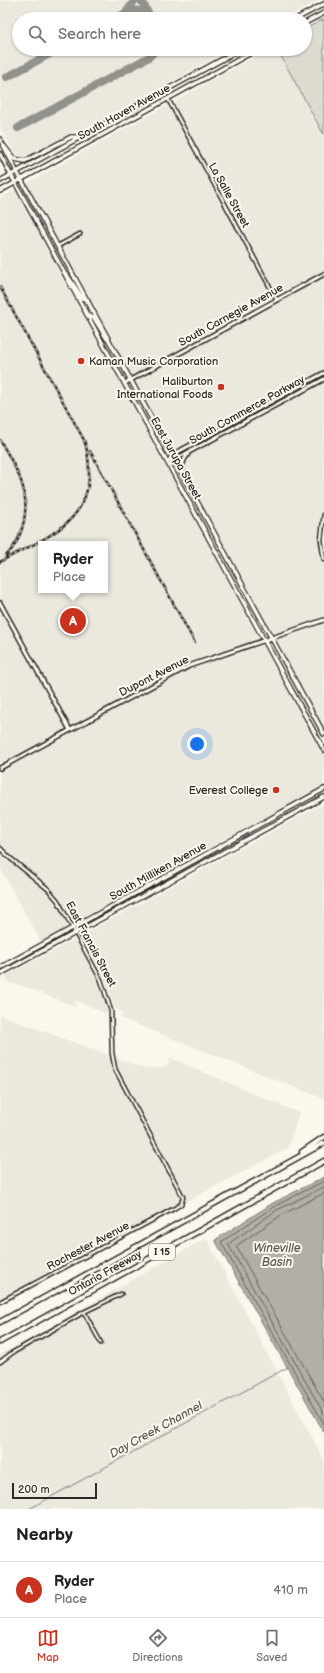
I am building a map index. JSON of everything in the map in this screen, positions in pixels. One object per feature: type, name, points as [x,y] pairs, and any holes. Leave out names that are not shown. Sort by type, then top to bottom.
[{"type":"highway","points":[[298,1157],[307,1148],[324,1136]]},
{"type":"highway","name":"Ontario Freeway","points":[[0,1322],[324,1143]]},
{"type":"highway","name":"Ontario Freeway","points":[[0,1342],[324,1161]]},
{"type":"main road","points":[[309,12],[324,4]]},
{"type":"main road","points":[[312,19],[324,13]]},
{"type":"main road","name":"South Haven Avenue","points":[[0,181],[228,56]]},
{"type":"main road","name":"South Haven Avenue","points":[[0,190],[245,56]]},
{"type":"main road","points":[[4,146],[14,159],[25,161],[71,137],[80,137]]},
{"type":"main road","name":"East Jurupa Street","points":[[17,172],[324,734]]},
{"type":"main road","name":"East Jurupa Street","points":[[11,175],[265,639],[324,750]]},
{"type":"main road","points":[[65,272],[70,277],[82,298],[88,300]]},
{"type":"main road","points":[[88,316],[94,318],[105,337],[110,341]]},
{"type":"main road","name":"South Milliken Avenue","points":[[0,968],[324,789]]},
{"type":"main road","name":"South Milliken Avenue","points":[[0,974],[324,797]]},
{"type":"street","name":"La Salle Street","points":[[168,98],[277,300]]},
{"type":"street","name":"East Jurupa Street","points":[[0,139],[17,172]]},
{"type":"street","name":"East Jurupa Street","points":[[0,154],[11,175]]},
{"type":"street","points":[[58,246],[80,234]]},
{"type":"street","name":"South Carnegie Avenue","points":[[125,383],[324,274]]},
{"type":"street","name":"South Commerce Parkway","points":[[168,461],[172,456],[324,373]]},
{"type":"street","name":"South Commerce Parkway","points":[[168,461],[174,460],[324,378]]},
{"type":"street","points":[[184,479],[182,467],[184,460],[192,450]]},
{"type":"street","points":[[324,514],[322,540],[324,560]]},
{"type":"street","points":[[0,603],[70,730]]},
{"type":"street","name":"Dupont Avenue","points":[[0,768],[189,666],[324,620]]},
{"type":"street","name":"East Francis Street","points":[[0,848],[48,889],[58,901],[101,980],[110,1000],[112,1021],[112,1053],[115,1069],[182,1191],[182,1200]]},
{"type":"street","name":"Rochester Avenue","points":[[0,1302],[175,1208],[182,1200]]},
{"type":"street","points":[[0,1362],[12,1353],[84,1312],[121,1294]]},
{"type":"street","points":[[84,1312],[102,1343]]},
{"type":"shaded area","points":[[0,0],[320,0],[298,12],[12,12],[12,56],[218,56],[98,123],[73,132],[23,157],[16,154],[0,127]]},
{"type":"shaded area","points":[[324,19],[324,135],[281,56],[312,56],[312,25]]},
{"type":"shaded area","points":[[255,56],[281,56],[324,135],[324,786],[170,869],[41,942],[0,868],[0,198]]},
{"type":"shaded area","points":[[324,803],[324,1099],[121,1018],[123,1013],[114,1007],[107,984],[82,938],[84,934]]},
{"type":"shaded area","points":[[75,939],[99,980],[107,1001],[107,1014],[74,1000],[76,1007],[21,985],[9,983],[5,976]]},
{"type":"shaded area","points":[[0,1015],[146,1069],[167,1067],[170,1058],[299,1113],[288,1148],[0,1300]]},
{"type":"shaded area","points":[[206,1238],[324,1460],[324,1509],[0,1509],[0,1355]]},
{"type":"water","name":"Wineville Basin","points":[[324,1177],[324,1432],[215,1240],[273,1203]]},
{"type":"waterway","name":"Day Creek Channel","points":[[29,1509],[288,1367]]},
{"type":"taxiway","points":[[127,11],[135,0]]},
{"type":"taxiway","points":[[141,0],[147,12]]},
{"type":"taxiway","points":[[129,12],[142,12]]},
{"type":"taxiway","points":[[7,77],[46,56]]},
{"type":"taxiway","points":[[18,128],[150,56]]},
{"type":"railway","points":[[0,287],[84,440],[88,456],[89,473],[87,491],[81,506],[71,519],[59,529],[39,541]]},
{"type":"railway","points":[[0,440],[19,476],[24,491],[25,501],[24,521],[18,540],[6,556]]},
{"type":"railway","points":[[90,451],[195,643]]},
{"type":"railway","points":[[0,562],[38,542]]},
{"type":"place","name":"Kaman Music Corporation","points":[[81,361]]},
{"type":"place","name":"Haliburton International Foods","points":[[221,387]]},
{"type":"place","name":"Ryder","points":[[73,621]]},
{"type":"place","name":"Everest College","points":[[276,790]]}]
